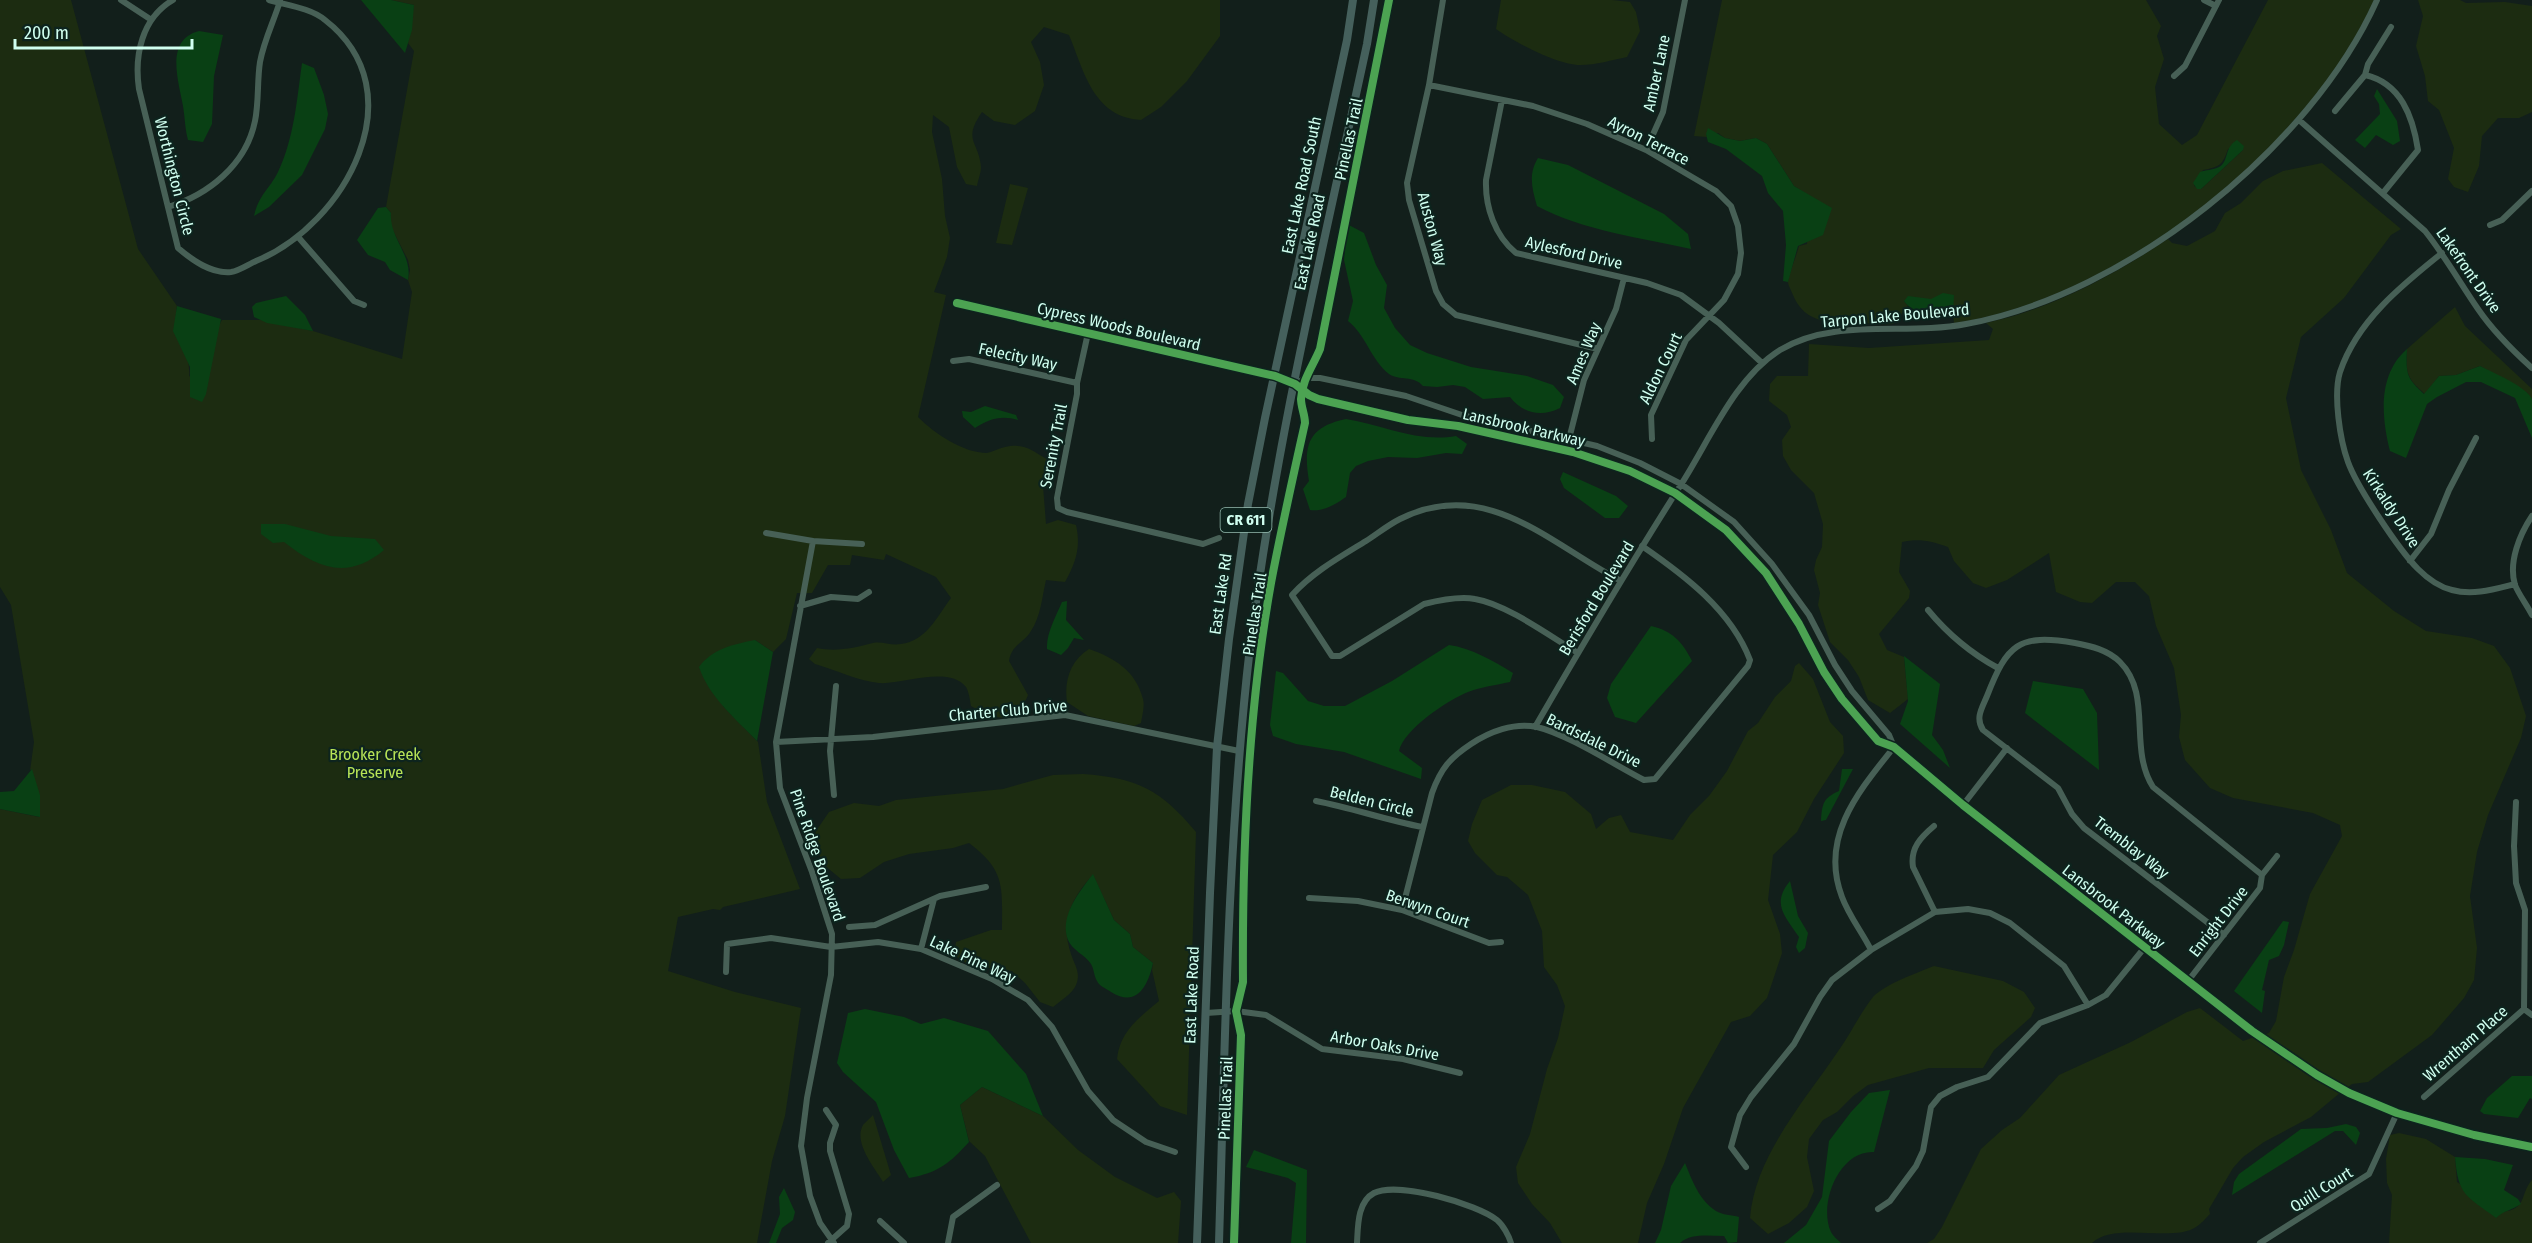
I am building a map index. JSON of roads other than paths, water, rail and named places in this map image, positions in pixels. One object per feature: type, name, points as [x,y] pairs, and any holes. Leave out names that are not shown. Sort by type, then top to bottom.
[{"type":"main road","name":"East Lake Road South","points":[[1275,376],[1353,0]]},
{"type":"main road","name":"East Lake Road","points":[[1295,384],[1367,44],[1374,0]]},
{"type":"main road","name":"East Lake Rd","points":[[1217,747],[1248,504],[1275,376]]},
{"type":"main road","name":"CR 611","points":[[1219,1243],[1229,899],[1239,751],[1256,604],[1284,425],[1295,384]]},
{"type":"main road","name":"East Lake Road","points":[[1197,1243],[1217,747]]},
{"type":"street","points":[[121,0],[150,19],[173,0]]},
{"type":"street","name":"Worthington Circle","points":[[150,19],[141,42],[138,78],[178,248],[192,260],[206,267],[231,272],[267,257],[299,238],[328,209],[358,155],[370,111],[369,88],[363,68],[351,46],[325,20],[280,2],[269,0]]},
{"type":"street","name":"Auston Way","points":[[1443,0],[1429,85],[1407,183],[1409,200],[1436,291],[1443,304],[1455,315],[1598,349]]},
{"type":"street","name":"Amber Lane","points":[[1646,150],[1663,112],[1685,0]]},
{"type":"street","points":[[2174,76],[2185,66],[2218,3],[2204,0]]},
{"type":"street","name":"Tarpon Lake Boulevard","points":[[1681,484],[1741,387],[1762,363],[1792,344],[1824,333],[1853,330],[1923,330],[1966,325],[2016,312],[2068,292],[2178,229],[2242,176],[2299,120],[2346,56],[2368,21],[2377,0]]},
{"type":"street","points":[[168,207],[187,201],[212,188],[240,156],[254,124],[261,60],[265,42],[280,2]]},
{"type":"street","points":[[2335,111],[2365,75],[2368,64],[2391,27]]},
{"type":"street","points":[[2365,75],[2374,77],[2394,89],[2404,103],[2416,134],[2418,150],[2383,193]]},
{"type":"street","name":"Ayron Terrace","points":[[1429,85],[1533,105],[1576,120],[1646,150],[1716,191],[1731,206],[1738,226],[1741,252],[1738,274],[1724,300],[1708,315]]},
{"type":"street","name":"Aylesford Drive","points":[[1502,100],[1486,191],[1497,233],[1504,243],[1516,253],[1647,283],[1681,295],[1735,336],[1762,363]]},
{"type":"street","name":"Lakefront Drive","points":[[2299,120],[2412,218],[2442,253],[2478,310],[2532,368]]},
{"type":"street","points":[[2490,225],[2502,220],[2532,191]]},
{"type":"street","points":[[299,238],[354,301],[364,305]]},
{"type":"street","name":"Kirkaldy Drive","points":[[2442,253],[2406,282],[2369,320],[2348,354],[2340,375],[2338,394],[2342,440],[2348,464],[2365,495],[2410,561],[2432,581],[2451,590],[2487,592],[2515,584]]},
{"type":"street","name":"Ames Way","points":[[1569,439],[1584,380],[1616,309],[1624,278]]},
{"type":"street","name":"Cypress Woods Boulevard","points":[[957,303],[1275,376],[1295,384]]},
{"type":"street","name":"Aldon Court","points":[[1652,439],[1651,415],[1686,340],[1708,315]]},
{"type":"street","name":"Serenity Trail","points":[[1088,333],[1057,498],[1058,508],[1203,544],[1219,538]]},
{"type":"street","name":"Felecity Way","points":[[953,361],[969,359],[1077,383]]},
{"type":"street","name":"Lansbrook Parkway","points":[[1894,747],[1889,735],[1852,691],[1835,665],[1809,615],[1772,564],[1734,522],[1681,484],[1626,456],[1569,439],[1462,415],[1406,396],[1320,378],[1306,378],[1295,384],[1318,399],[1408,420],[1458,426],[1590,456],[1643,476],[1675,494],[1726,530],[1766,573],[1799,624],[1824,672],[1842,699],[1878,741],[1894,747],[1963,806],[2252,1031],[2317,1075],[2349,1093],[2397,1113],[2474,1135],[2532,1147]]},
{"type":"street","points":[[2410,561],[2431,534],[2449,490],[2475,438]]},
{"type":"street","name":"Berisford Boulevard","points":[[1535,727],[1681,484]]},
{"type":"street","points":[[1578,653],[1494,604],[1466,598],[1424,604],[1340,656],[1332,656],[1292,595],[1318,572],[1400,519],[1437,507],[1465,505],[1507,514],[1621,581]]},
{"type":"street","points":[[2532,516],[2521,533],[2514,559],[2515,584],[2532,615]]},
{"type":"street","points":[[766,533],[813,541],[862,544]]},
{"type":"street","name":"Pine Ridge Boulevard","points":[[813,541],[776,742],[780,788],[830,923],[831,975],[807,1098],[801,1146],[810,1196],[820,1223],[831,1242]]},
{"type":"street","name":"Bardsdale Drive","points":[[1402,910],[1422,827],[1438,776],[1452,757],[1486,734],[1508,728],[1535,727],[1556,735],[1644,780],[1655,779],[1748,666],[1750,660],[1748,653],[1733,629],[1703,592],[1642,546]]},
{"type":"street","points":[[800,606],[831,597],[858,599],[869,592]]},
{"type":"street","points":[[1928,610],[1938,622],[1982,660],[1998,668],[2013,650],[2036,639],[2086,645],[2105,652],[2120,662],[2129,672],[2137,693],[2142,767],[2153,787],[2258,869],[2262,875]]},
{"type":"street","name":"Tremblay Way","points":[[1998,668],[1978,720],[1983,730],[2058,788],[2072,814],[2084,828],[2224,935]]},
{"type":"street","points":[[834,795],[830,751],[836,686]]},
{"type":"street","name":"Charter Club Drive","points":[[776,742],[873,737],[1065,715],[1239,751]]},
{"type":"street","points":[[1871,950],[1843,899],[1836,876],[1836,846],[1848,810],[1862,787],[1894,747]]},
{"type":"street","points":[[1963,806],[2007,748]]},
{"type":"street","name":"Belden Circle","points":[[1316,801],[1422,827]]},
{"type":"street","points":[[2516,802],[2514,846],[2516,884],[2525,910],[2524,1009],[2532,1015]]},
{"type":"street","points":[[1934,826],[1916,846],[1912,861],[1935,912]]},
{"type":"street","name":"Enright Drive","points":[[2188,981],[2260,888],[2262,875],[2277,856]]},
{"type":"street","points":[[849,927],[875,925],[934,899],[986,887]]},
{"type":"street","name":"Berwyn Court","points":[[1309,898],[1358,901],[1402,910],[1489,943],[1501,942]]},
{"type":"street","points":[[921,949],[934,899]]},
{"type":"street","points":[[1746,1167],[1731,1147],[1740,1115],[1751,1097],[1794,1044],[1832,980],[1871,950],[1935,912],[1968,909],[1990,913],[2010,923],[2064,966],[2088,1005]]},
{"type":"street","name":"Lake Pine Way","points":[[726,972],[728,944],[771,938],[831,947],[878,942],[921,949],[992,979],[1028,1000],[1052,1027],[1088,1090],[1113,1120],[1146,1142],[1175,1152]]},
{"type":"street","points":[[1878,1209],[1890,1202],[1916,1166],[1923,1151],[1931,1107],[1940,1096],[1957,1087],[1988,1077],[2040,1023],[2088,1005],[2106,995],[2145,947]]},
{"type":"street","name":"Wrentham Place","points":[[2424,1097],[2524,1009]]},
{"type":"street","name":"Arbor Oaks Drive","points":[[1206,1012],[1236,1011],[1266,1015],[1322,1049],[1402,1059],[1460,1073]]},
{"type":"street","points":[[826,1110],[836,1125],[830,1151],[849,1214],[847,1226],[831,1242]]},
{"type":"street","name":"Quill Court","points":[[2260,1243],[2369,1174],[2397,1113]]},
{"type":"street","points":[[948,1243],[953,1217],[997,1185]]},
{"type":"street","points":[[1357,1243],[1359,1214],[1366,1201],[1373,1193],[1391,1189],[1457,1202],[1480,1210],[1499,1221],[1511,1243]]},
{"type":"street","points":[[880,1221],[904,1243]]},
{"type":"park label","name":"Brooker Creek Preserve","points":[[375,763]]}]
